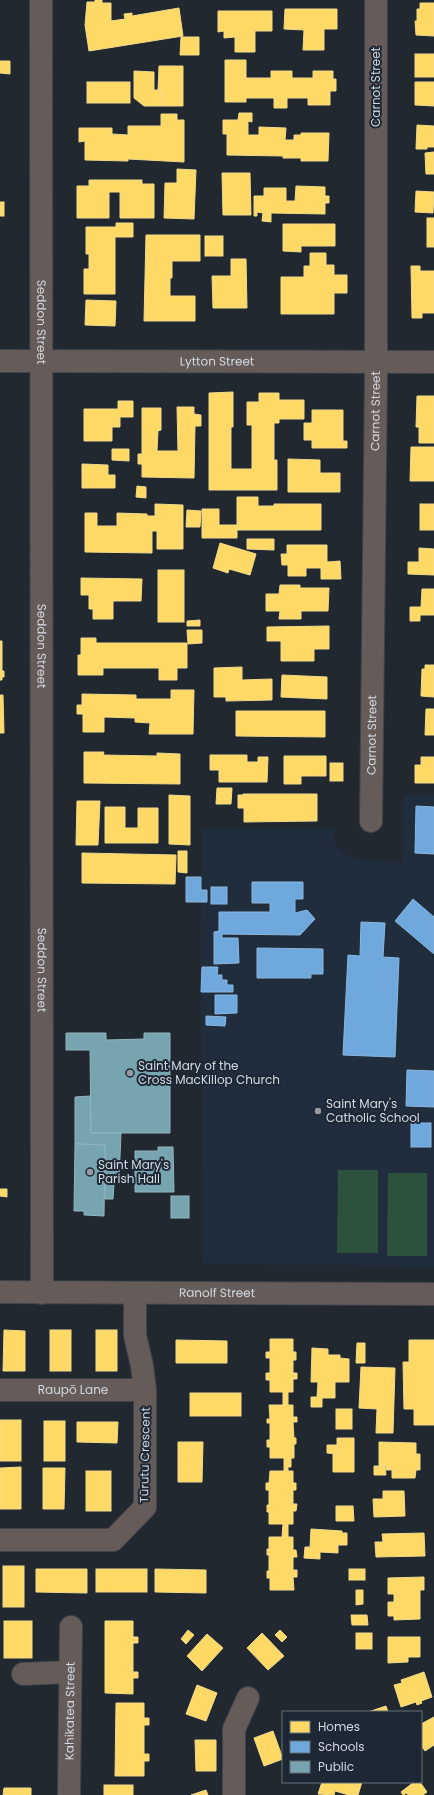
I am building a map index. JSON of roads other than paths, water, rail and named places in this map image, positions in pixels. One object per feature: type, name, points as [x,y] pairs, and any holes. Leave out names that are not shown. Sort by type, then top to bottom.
[{"type":"street","name":"Seddon Street","points":[[41,0],[42,1293]]},
{"type":"street","name":"Carnot Street","points":[[371,821],[376,362],[376,0]]},
{"type":"street","name":"Lytton Street","points":[[0,361],[434,362]]},
{"type":"street","name":"Ranolf Street","points":[[0,1292],[135,1294],[434,1294]]},
{"type":"street","name":"Tūrutu Crescent","points":[[0,1540],[113,1540],[145,1507],[145,1390],[142,1366],[135,1335],[135,1294]]},
{"type":"street","name":"Raupō Lane","points":[[0,1390],[145,1390]]},
{"type":"street","name":"Kahikatea Street","points":[[69,1795],[69,1672],[71,1626]]},
{"type":"street","points":[[23,1674],[69,1672]]},
{"type":"street","points":[[234,1795],[234,1729],[248,1698]]},
{"type":"place","name":"Saint Mary of the Cross MacKillop Church","points":[[130,1073]]},
{"type":"place","name":"Saint Mary's Catholic School","points":[[318,1111]]},
{"type":"place","name":"Saint Mary's Parish Hall","points":[[90,1172]]}]
